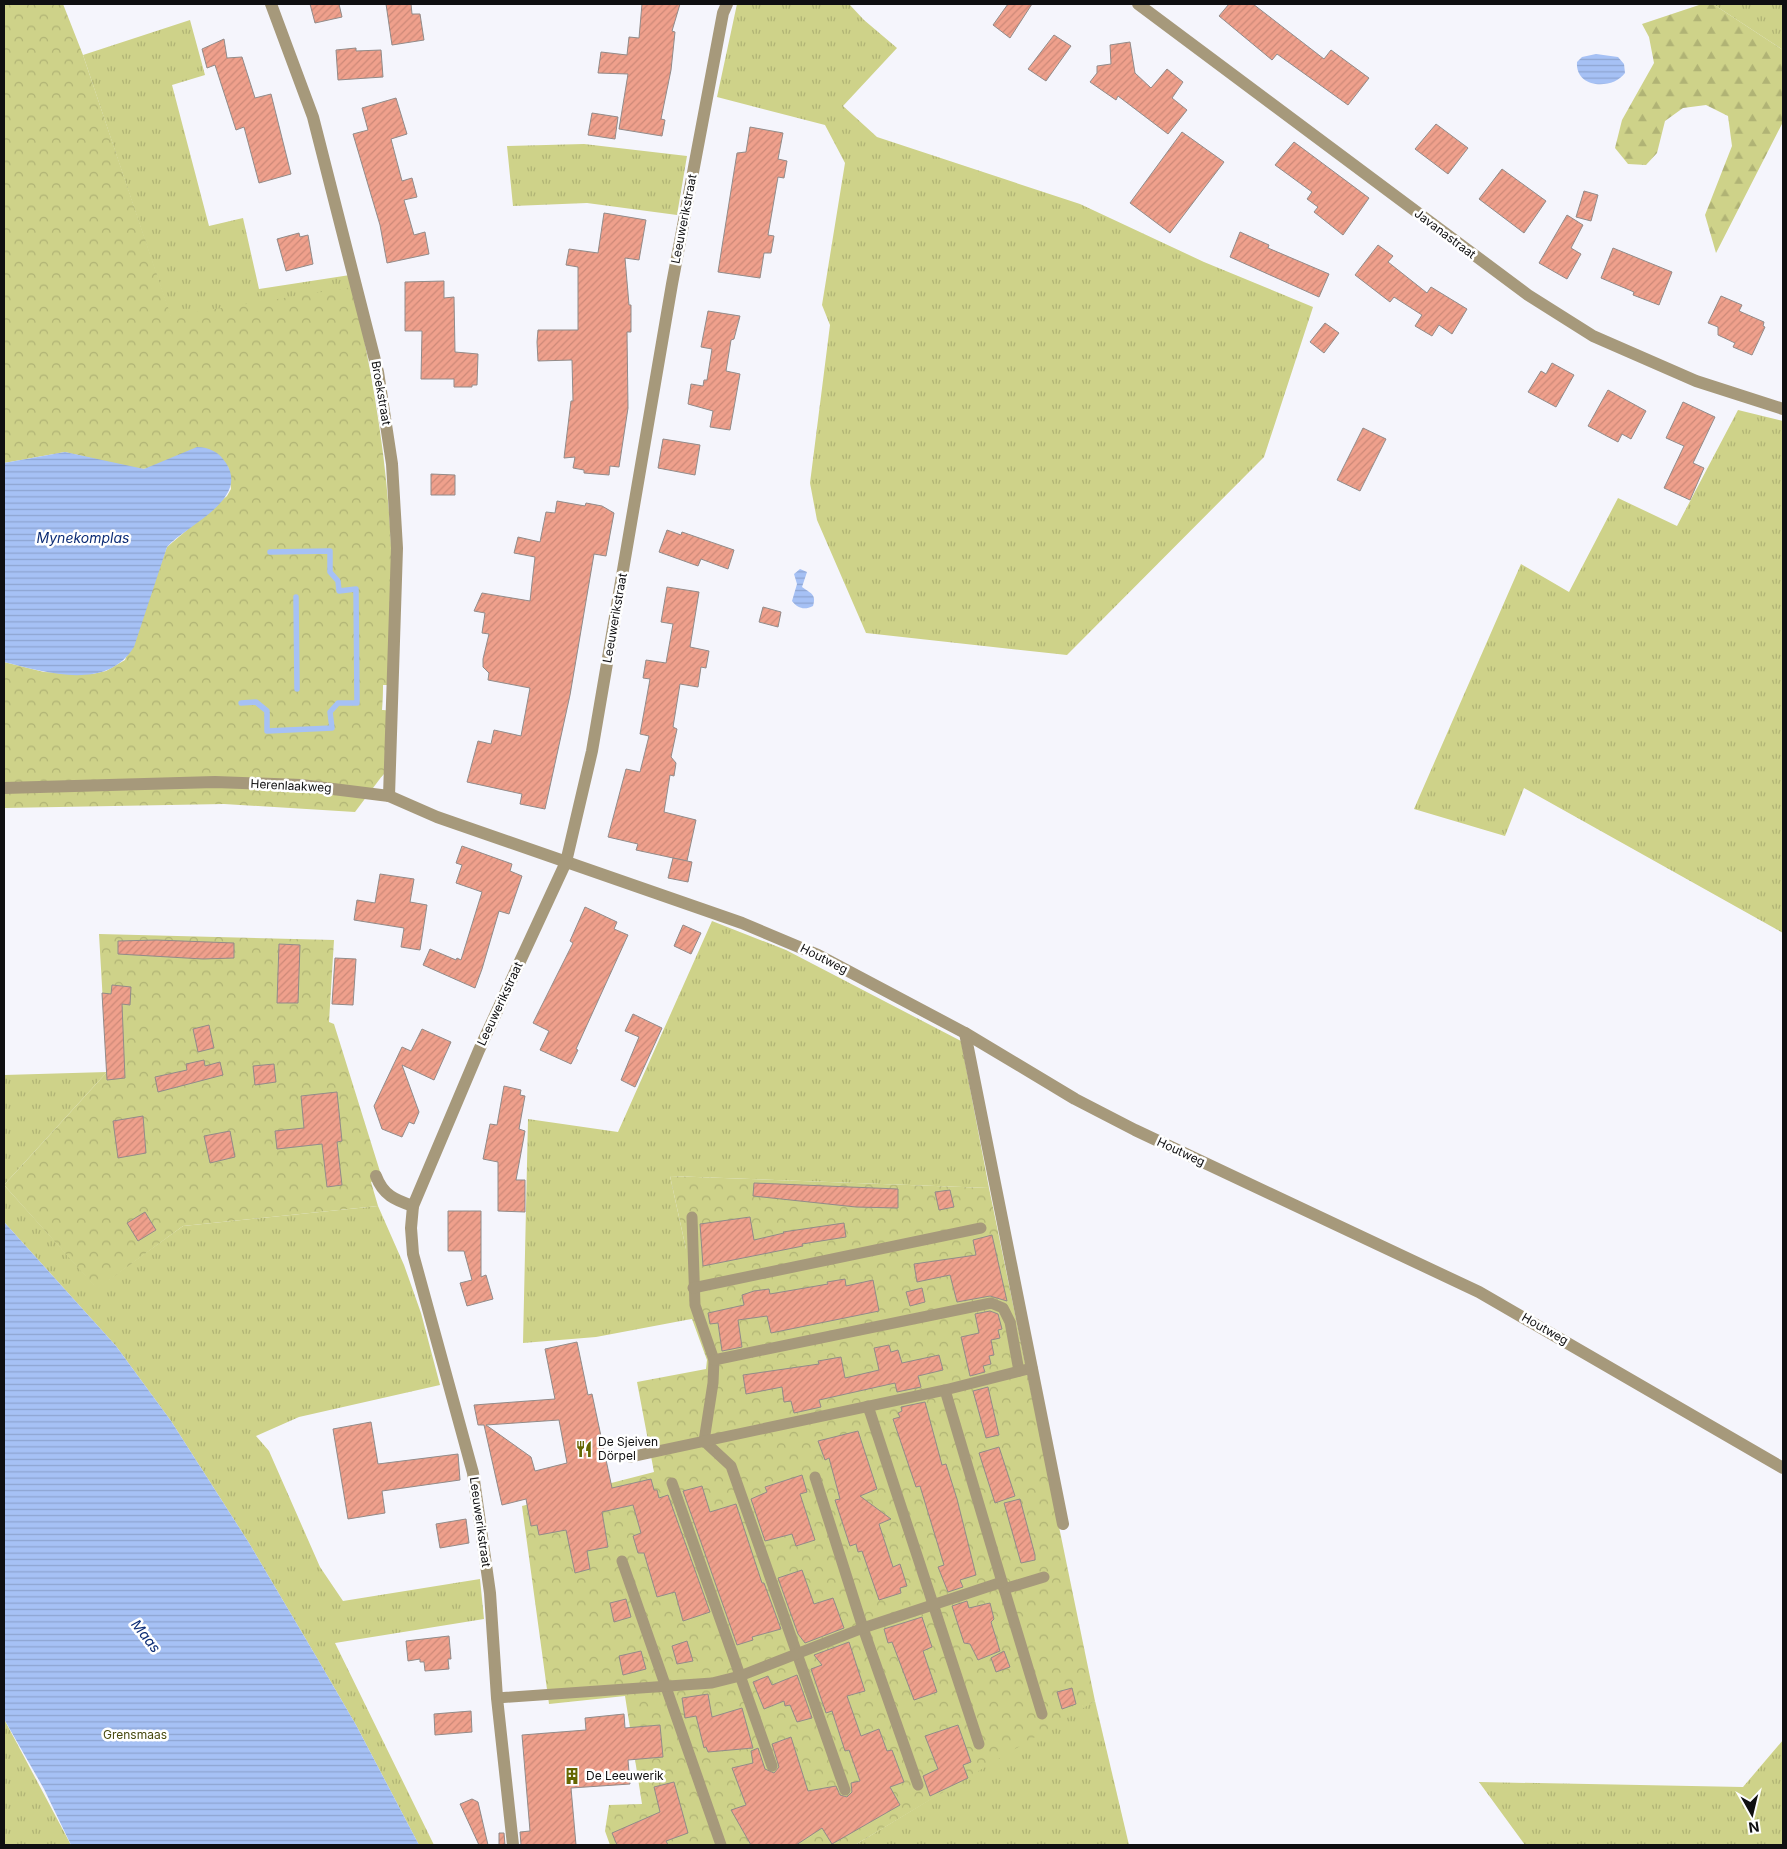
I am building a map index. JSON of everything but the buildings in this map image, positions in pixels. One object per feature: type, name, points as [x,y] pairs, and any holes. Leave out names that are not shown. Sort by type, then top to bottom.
[{"type":"street","name":"Broekstraat","points":[[271,4],[313,117],[378,372],[391,454],[397,548],[389,796]]},
{"type":"street","name":"Leeuwerikstraat","points":[[513,1845],[497,1698],[490,1593],[473,1473],[413,1254],[411,1228],[413,1206],[479,1050],[566,862],[592,751],[672,284],[723,13],[727,4]]},
{"type":"street","name":"Javanastraat","points":[[1138,4],[1528,295],[1593,336],[1696,381],[1783,409]]},
{"type":"street","name":"Herenlaakweg","points":[[4,788],[215,782],[301,785],[389,796],[437,817],[566,862]]},
{"type":"street","name":"Houtweg","points":[[566,862],[776,936],[818,955],[965,1033],[1075,1099],[1134,1130],[1479,1292],[1783,1468]]},
{"type":"street","points":[[965,1033],[1063,1524]]},
{"type":"street","points":[[376,1176],[384,1192],[394,1200],[413,1206]]},
{"type":"lane","points":[[692,1217],[694,1288],[700,1323],[714,1360],[713,1383],[704,1441]]},
{"type":"lane","points":[[694,1288],[981,1228]]},
{"type":"lane","points":[[714,1360],[991,1303],[1003,1308],[1010,1322],[1019,1371]]},
{"type":"lane","points":[[630,1457],[945,1390],[1032,1368]]},
{"type":"lane","points":[[945,1390],[1042,1714]]},
{"type":"lane","points":[[868,1406],[979,1744]]},
{"type":"lane","points":[[704,1441],[731,1466],[845,1790]]},
{"type":"lane","points":[[815,1477],[863,1628],[918,1785]]},
{"type":"lane","points":[[672,1482],[772,1766]]},
{"type":"lane","points":[[622,1561],[664,1688],[721,1845]]},
{"type":"lane","points":[[497,1698],[664,1688],[712,1683],[740,1676],[932,1603],[1003,1585],[1044,1578]]},
{"type":"green space","points":[[4,4],[63,4],[83,55],[171,316],[353,287],[372,383],[382,447],[392,562],[389,685],[383,685],[382,710],[389,711],[385,772],[355,812],[224,804],[4,808],[4,662],[44,672],[92,674],[106,671],[125,660],[167,547],[227,496],[231,489],[228,466],[136,469],[65,452],[4,463]]},
{"type":"green space","points":[[737,4],[849,4],[864,20],[897,48],[843,106],[877,137],[1080,204],[1204,262],[1313,307],[1264,457],[1067,655],[866,633],[817,520],[810,483],[830,325],[822,305],[845,163],[825,125],[717,97]]},
{"type":"green space","points":[[1702,4],[1713,4],[1783,50],[1783,122],[1716,253],[1705,215],[1732,146],[1728,116],[1706,105],[1683,108],[1665,121],[1657,153],[1646,165],[1628,164],[1615,148],[1622,120],[1654,63],[1649,37],[1642,24]]},
{"type":"green space","points":[[1713,4],[1783,4],[1783,50],[1722,10]]},
{"type":"green space","points":[[190,20],[205,75],[172,85],[209,226],[243,218],[259,289],[350,275],[389,685],[383,685],[382,710],[389,711],[384,774],[381,777],[214,392],[176,333],[83,55]]},
{"type":"green space","points":[[584,144],[687,156],[677,215],[587,203],[513,206],[507,146]]},
{"type":"green space","points":[[1738,410],[1783,421],[1783,933],[1524,788],[1505,836],[1414,809],[1521,564],[1569,592],[1618,498],[1677,526]]},
{"type":"green space","points":[[712,921],[786,950],[961,1041],[989,1188],[670,1176],[686,1249],[686,1320],[596,1337],[523,1343],[528,1119],[618,1132]]},
{"type":"green space","points":[[99,934],[334,940],[329,1022],[334,1024],[382,1178],[371,1182],[378,1206],[183,1226],[97,1289],[4,1185],[107,1072]]},
{"type":"green space","points":[[107,1072],[4,1185],[4,1075]]},
{"type":"green space","points":[[670,1176],[989,1188],[1095,1701],[855,1845],[610,1845],[605,1831],[609,1805],[642,1804],[625,1696],[549,1704],[522,1506],[654,1472],[637,1382],[706,1369],[707,1360],[692,1319],[686,1320],[686,1249]]},
{"type":"green space","points":[[4,1185],[97,1288],[183,1226],[378,1206],[404,1265],[421,1313],[440,1385],[299,1417],[256,1436],[269,1451],[320,1567],[343,1601],[480,1579],[484,1619],[335,1643],[434,1845],[419,1845],[356,1725],[317,1658],[249,1543],[171,1421],[116,1346],[4,1222]]},
{"type":"green space","points":[[1095,1701],[1129,1845],[855,1845],[1079,1709]]},
{"type":"green space","points":[[4,1719],[71,1845],[4,1845]]},
{"type":"green space","points":[[1783,1740],[1783,1845],[1525,1845],[1479,1782],[1743,1787]]},
{"type":"water","points":[[1596,54],[1618,57],[1624,64],[1625,73],[1619,79],[1604,84],[1588,82],[1582,78],[1578,71],[1577,62],[1582,57]]},
{"type":"water","name":"Mynekomplas","points":[[197,447],[213,451],[223,459],[231,476],[230,489],[213,511],[167,547],[134,647],[122,661],[108,670],[74,675],[56,674],[4,662],[4,463],[65,452],[144,469]]},
{"type":"water","points":[[800,569],[807,572],[802,587],[812,594],[814,599],[813,606],[807,608],[799,607],[792,601],[797,584],[794,574]]},
{"type":"water","name":"Maas","points":[[4,1222],[116,1346],[171,1421],[249,1543],[317,1658],[356,1725],[419,1845],[71,1845],[44,1789],[4,1719]]},
{"type":"waterway","points":[[241,703],[256,702],[267,711],[267,731],[332,728],[330,712],[338,703],[357,703],[356,589],[339,591],[338,581],[330,572],[330,551],[270,552]]},
{"type":"waterway","points":[[296,597],[297,689]]},
{"type":"place","name":"De Sjeiven Dörpel","points":[[584,1449]]},
{"type":"place","name":"De Leeuwerik","points":[[572,1776]]},
{"type":"park label","name":"Grensmaas","points":[[135,1735]]}]
